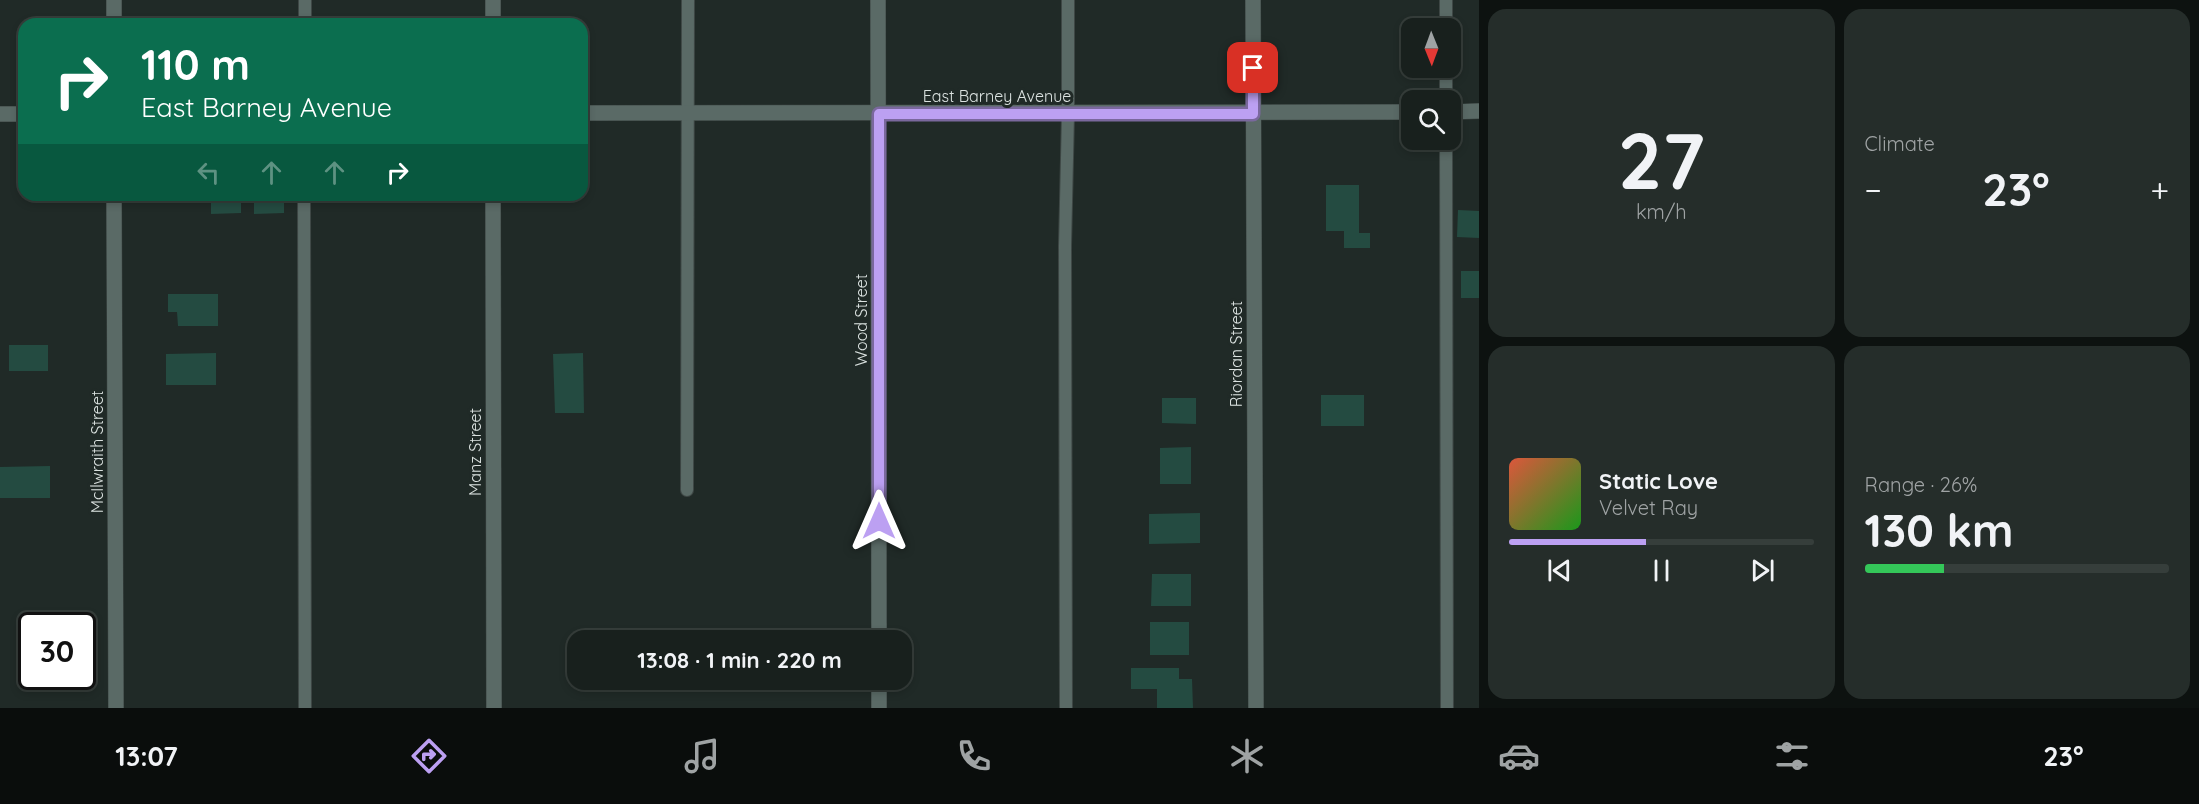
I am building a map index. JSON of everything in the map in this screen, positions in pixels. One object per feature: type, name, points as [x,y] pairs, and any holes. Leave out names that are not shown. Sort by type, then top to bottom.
[{"type":"street","points":[[114,0],[114,18]]},
{"type":"street","points":[[493,0],[493,18]]},
{"type":"street","name":"Wood Street","points":[[878,0],[879,630]]},
{"type":"street","name":"Riordan Street","points":[[1253,0],[1256,708]]},
{"type":"street","points":[[1461,112],[1479,111]]},
{"type":"street","name":"East Barney Avenue","points":[[588,113],[1401,112]]},
{"type":"street","points":[[0,114],[18,114]]},
{"type":"street","name":"McIlwraith Street","points":[[114,201],[116,708]]},
{"type":"street","name":"Manz Street","points":[[493,201],[494,708]]},
{"type":"street","points":[[879,690],[879,708]]},
{"type":"lane","points":[[305,0],[305,18]]},
{"type":"lane","points":[[687,490],[688,0]]},
{"type":"lane","points":[[1066,708],[1065,246],[1068,0]]},
{"type":"lane","points":[[1446,0],[1446,18]]},
{"type":"lane","points":[[1446,150],[1447,708]]},
{"type":"lane","points":[[304,201],[305,708]]},
{"type":"building","points":[[1326,185],[1359,185],[1359,233],[1370,233],[1370,248],[1344,248],[1344,231],[1326,231]]},
{"type":"building","points":[[211,201],[241,201],[241,213],[211,214]]},
{"type":"building","points":[[254,201],[284,201],[284,213],[254,214]]},
{"type":"building","points":[[1458,210],[1479,211],[1479,238],[1457,237]]},
{"type":"building","points":[[1461,271],[1479,271],[1479,298],[1461,298]]},
{"type":"building","points":[[168,294],[218,294],[218,326],[178,326],[177,312],[168,312]]},
{"type":"building","points":[[9,345],[48,345],[48,371],[9,371]]},
{"type":"building","points":[[216,353],[216,385],[166,385],[166,354]]},
{"type":"building","points":[[583,353],[584,413],[555,413],[553,354]]},
{"type":"building","points":[[1321,395],[1364,395],[1364,426],[1321,426]]},
{"type":"building","points":[[1162,398],[1196,398],[1196,424],[1162,423]]},
{"type":"building","points":[[1191,447],[1191,484],[1160,484],[1160,448]]},
{"type":"building","points":[[50,466],[50,498],[0,498],[0,467]]},
{"type":"building","points":[[1200,513],[1200,543],[1149,544],[1149,514]]},
{"type":"building","points":[[1152,574],[1191,574],[1191,606],[1151,606]]},
{"type":"building","points":[[1150,622],[1189,622],[1189,655],[1150,655]]},
{"type":"building","points":[[1131,668],[1179,668],[1179,679],[1192,679],[1193,708],[1157,708],[1157,689],[1131,689]]},
{"type":"route","points":[[879,521],[879,114],[1253,114],[1253,68]]}]
